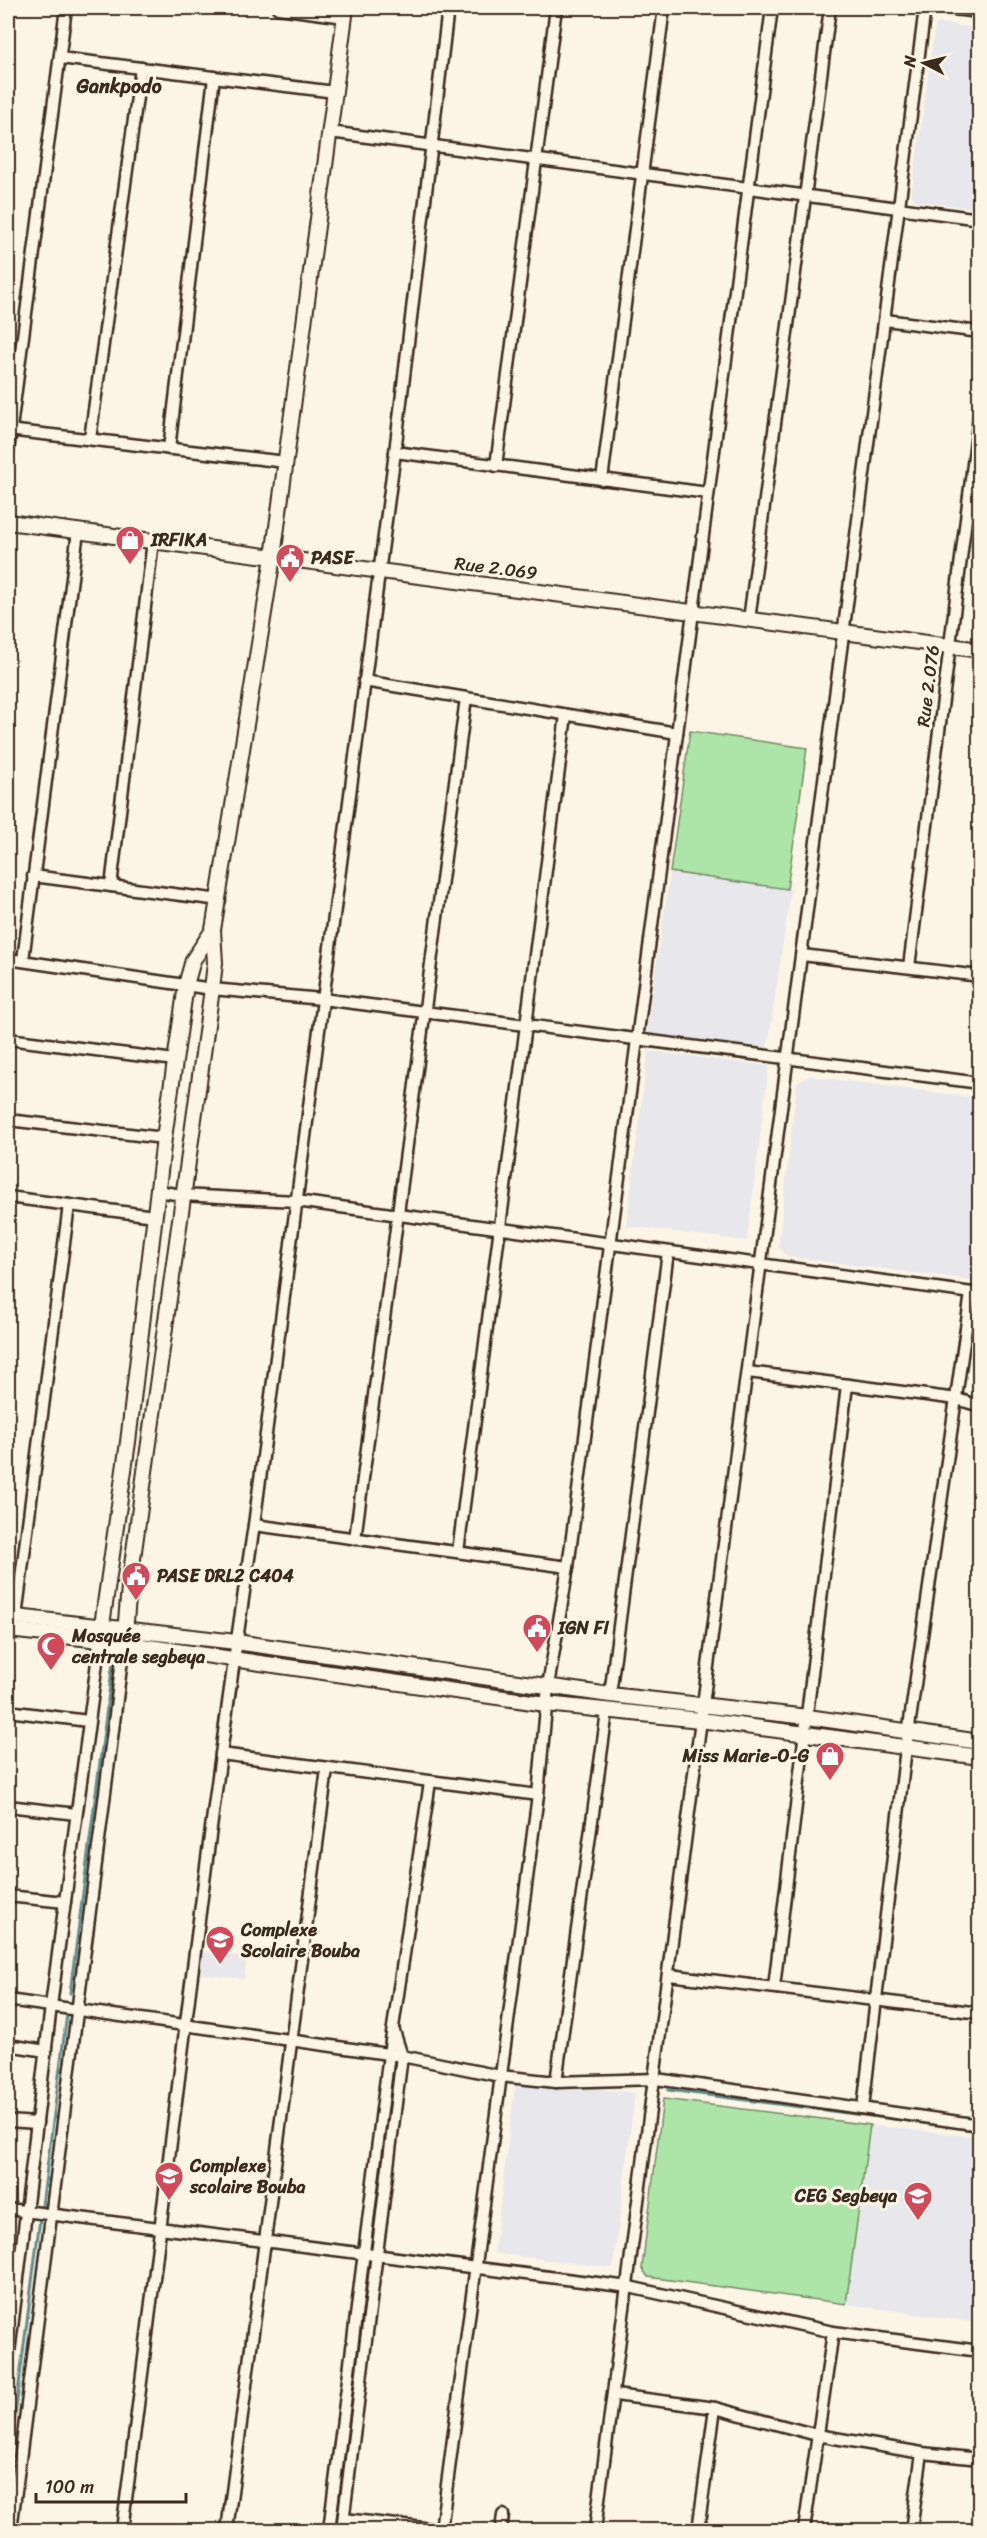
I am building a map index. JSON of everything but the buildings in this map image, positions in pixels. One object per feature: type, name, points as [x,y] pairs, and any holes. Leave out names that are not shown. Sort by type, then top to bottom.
[{"type":"street","points":[[8,450],[66,8]]},
{"type":"street","points":[[11,2530],[181,1195],[212,988],[215,963],[213,930],[220,900],[273,557],[346,12],[278,8]]},
{"type":"street","points":[[122,2530],[233,1660],[254,1526],[395,452],[434,146],[448,8]]},
{"type":"street","points":[[496,466],[556,8]]},
{"type":"street","points":[[602,480],[664,8]]},
{"type":"street","points":[[344,2519],[441,2530],[538,1795],[548,1686],[568,1567],[772,8]]},
{"type":"street","points":[[749,620],[830,8]]},
{"type":"street","points":[[595,2530],[615,2395],[700,1719],[748,1372],[925,8]]},
{"type":"street","points":[[943,8],[980,12]]},
{"type":"street","points":[[60,58],[335,92]]},
{"type":"street","points":[[90,440],[141,68]]},
{"type":"street","points":[[169,449],[214,77]]},
{"type":"street","points":[[330,132],[980,219]]},
{"type":"street","points":[[885,320],[980,332]]},
{"type":"street","points":[[8,356],[20,357]]},
{"type":"street","name":"Rue 2.076","points":[[909,968],[980,409]]},
{"type":"street","points":[[9,430],[286,462]]},
{"type":"street","points":[[395,452],[708,494]]},
{"type":"street","name":"Rue 2.069","points":[[8,522],[980,650]]},
{"type":"street","points":[[23,960],[78,531]]},
{"type":"street","points":[[111,886],[153,541]]},
{"type":"street","points":[[364,681],[677,733]]},
{"type":"street","points":[[355,1539],[466,698]]},
{"type":"street","points":[[458,1552],[567,715]]},
{"type":"street","points":[[33,876],[220,900]]},
{"type":"street","points":[[8,2361],[51,2006],[88,1721],[128,1442],[175,1060],[186,985],[193,960],[213,930]]},
{"type":"street","points":[[802,954],[980,976]]},
{"type":"street","points":[[8,958],[186,985],[322,999],[980,1083]]},
{"type":"street","points":[[8,1039],[175,1060]]},
{"type":"street","points":[[8,1120],[164,1138]]},
{"type":"street","points":[[159,1191],[181,1195],[296,1201],[975,1293],[957,1399],[906,1748],[863,2108]]},
{"type":"street","points":[[8,1197],[154,1216]]},
{"type":"street","points":[[69,1204],[12,1617],[102,1625],[236,1642],[610,1695],[808,1717],[980,1742]]},
{"type":"street","points":[[610,1695],[669,1252]]},
{"type":"street","points":[[748,1372],[957,1399],[980,1406]]},
{"type":"street","points":[[774,1988],[847,1385]]},
{"type":"street","points":[[254,1526],[568,1567]]},
{"type":"street","points":[[8,1630],[100,1640],[607,1712],[700,1719],[980,1757]]},
{"type":"street","points":[[8,1711],[88,1721]]},
{"type":"street","points":[[556,2082],[607,1712]]},
{"type":"street","points":[[221,1754],[538,1795]]},
{"type":"street","points":[[227,2530],[289,2040],[327,1769]]},
{"type":"street","points":[[329,2530],[389,2054],[430,1782]]},
{"type":"street","points":[[8,1806],[76,1815]]},
{"type":"street","points":[[8,1896],[65,1902]]},
{"type":"street","points":[[669,1975],[979,2012]]},
{"type":"street","points":[[8,2000],[402,2056],[500,2076],[556,2082],[656,2079],[980,2125]]},
{"type":"street","points":[[342,2530],[402,2056],[393,2028]]},
{"type":"street","points":[[8,2045],[46,2051]]},
{"type":"street","points":[[8,2121],[37,2123]]},
{"type":"street","points":[[8,2209],[629,2287],[833,2332],[980,2351]]},
{"type":"street","points":[[804,2530],[833,2332]]},
{"type":"street","points":[[615,2395],[716,2408],[817,2435],[922,2452],[980,2458]]},
{"type":"street","points":[[698,2530],[716,2408]]},
{"type":"street","points":[[911,2530],[922,2452]]},
{"type":"street","points":[[501,2530],[503,2515]]},
{"type":"shaded area","points":[[938,23],[979,28],[979,209],[916,201],[911,195],[935,26]]},
{"type":"shaded area","points":[[670,872],[791,889],[767,1052],[646,1034]]},
{"type":"shaded area","points":[[648,1051],[769,1066],[747,1241],[626,1226]]},
{"type":"shaded area","points":[[809,1076],[979,1098],[979,1281],[788,1257],[778,1247],[797,1083]]},
{"type":"shaded area","name":"Complexe Scolaire Bouba","points":[[196,1951],[247,1957],[244,1979],[193,1973]]},
{"type":"shaded area","points":[[516,2078],[635,2093],[613,2268],[494,2253]]},
{"type":"shaded area","name":"CEG Segbeya","points":[[870,2125],[979,2137],[979,2323],[846,2304]]},
{"type":"green space","points":[[690,731],[807,748],[787,889],[670,872]]},
{"type":"green space","points":[[663,2099],[870,2125],[846,2304],[648,2277],[642,2268]]},
{"type":"waterway","points":[[70,1993],[115,1646]]},
{"type":"waterway","points":[[42,2206],[67,2014]]},
{"type":"waterway","points":[[668,2090],[933,2124]]},
{"type":"waterway","points":[[371,2246],[389,2118]]},
{"type":"waterway","points":[[8,2471],[40,2219]]},
{"type":"waterway","points":[[334,2530],[369,2263]]},
{"type":"place","name":"IRFIKA","points":[[130,566]]},
{"type":"place","name":"PASE","points":[[290,584]]},
{"type":"place","name":"PASE DRL2 C404","points":[[136,1602]]},
{"type":"place","name":"IGN FI","points":[[537,1654]]},
{"type":"place","name":"Mosquée centrale segbeya","points":[[51,1672]]},
{"type":"place","name":"Miss Marie-O-G","points":[[830,1782]]},
{"type":"place","name":"Complexe Scolaire Bouba","points":[[220,1966]]},
{"type":"place","name":"Complexe scolaire Bouba","points":[[169,2202]]},
{"type":"place","name":"CEG Segbeya","points":[[918,2222]]},
{"type":"district","name":"Gankpodo","points":[[119,86]]}]
